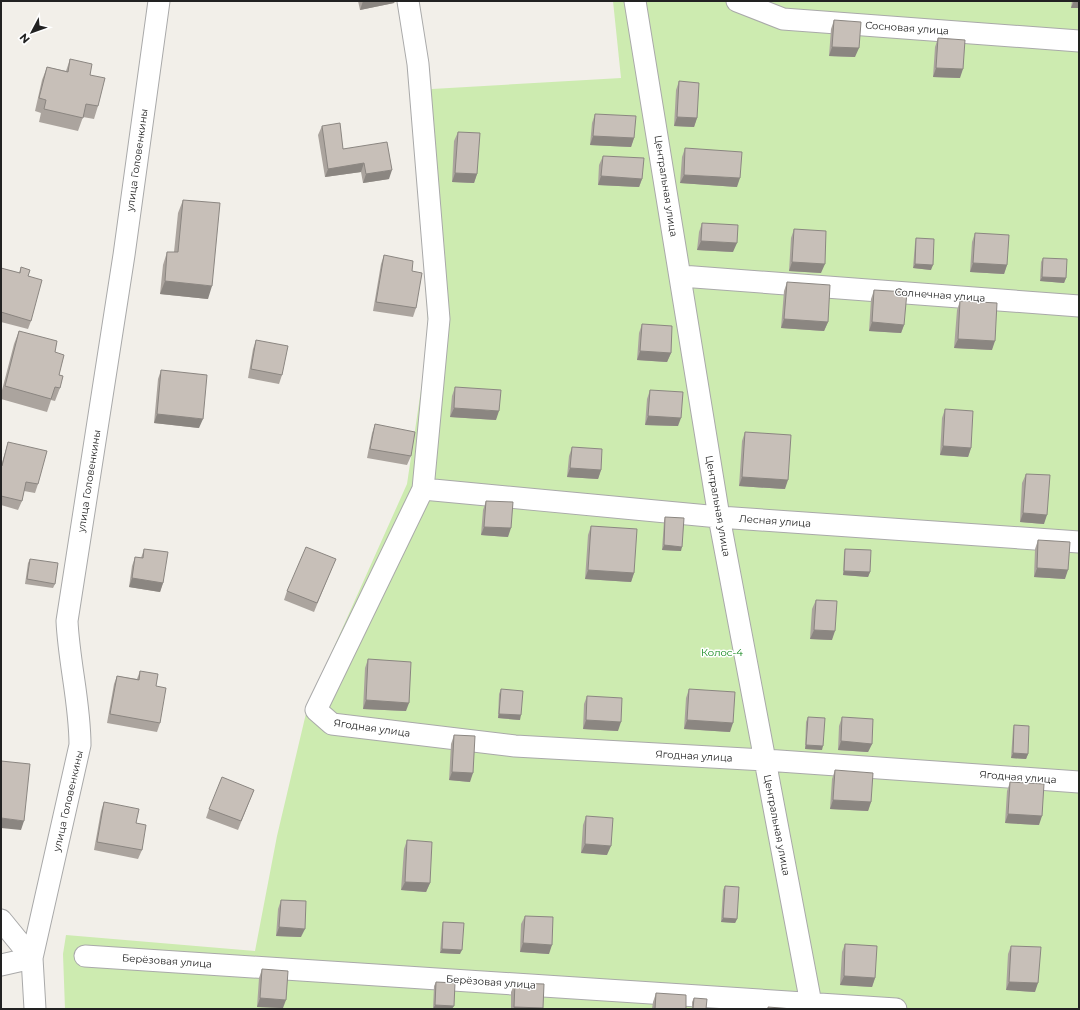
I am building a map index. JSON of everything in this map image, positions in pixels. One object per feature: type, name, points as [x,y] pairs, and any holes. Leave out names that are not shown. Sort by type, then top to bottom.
[{"type":"street","name":"улица Головенкины","points":[[35,1009],[32,958],[80,745],[80,720],[68,651],[67,622],[124,256],[159,1]]},
{"type":"street","points":[[408,1],[418,64],[439,319],[423,490]]},
{"type":"street","name":"Центральная улица","points":[[635,1],[681,276],[719,517],[812,1006]]},
{"type":"street","name":"Сосновая улица","points":[[738,1],[783,19],[1079,41]]},
{"type":"street","name":"Солнечная улица","points":[[681,276],[1079,306]]},
{"type":"street","name":"Лесная улица","points":[[423,490],[719,517],[1079,542]]},
{"type":"street","name":"Ягодная улица","points":[[423,490],[316,710],[332,724],[515,746],[765,760],[1079,782]]},
{"type":"street","points":[[1,920],[32,958],[1,965]]},
{"type":"street","name":"Берёзовая улица","points":[[86,956],[812,1006],[896,1009]]},
{"type":"green space","name":"Колос-4","points":[[613,1],[1079,1],[1079,1009],[65,1009],[63,954],[66,935],[255,951],[277,836],[308,705],[407,484],[429,336],[413,104],[432,89],[621,78]]},
{"type":"building","points":[[834,20],[861,22],[859,48],[832,47]]},
{"type":"building","points":[[938,38],[965,40],[963,69],[936,68]]},
{"type":"building","points":[[70,59],[92,64],[90,75],[105,78],[98,106],[86,104],[83,118],[44,109],[46,100],[39,98],[47,67],[68,72]]},
{"type":"building","points":[[679,81],[699,83],[697,118],[677,117]]},
{"type":"building","points":[[595,114],[636,116],[634,138],[593,136]]},
{"type":"building","points":[[340,123],[343,149],[387,142],[392,170],[366,174],[364,163],[328,169],[322,126]]},
{"type":"building","points":[[458,132],[480,133],[477,174],[455,173]]},
{"type":"building","points":[[685,148],[742,152],[740,178],[684,175]]},
{"type":"building","points":[[603,156],[644,158],[642,179],[601,176]]},
{"type":"building","points":[[183,200],[220,203],[212,286],[165,281],[167,252],[178,252]]},
{"type":"building","points":[[702,223],[738,225],[737,243],[701,241]]},
{"type":"building","points":[[794,229],[826,231],[825,264],[792,262]]},
{"type":"building","points":[[975,233],[1009,235],[1007,265],[973,263]]},
{"type":"building","points":[[916,238],[934,239],[933,265],[915,264]]},
{"type":"building","points":[[384,255],[413,261],[412,271],[422,273],[416,308],[376,302]]},
{"type":"building","points":[[1043,258],[1067,259],[1066,278],[1042,277]]},
{"type":"building","points":[[21,267],[30,270],[28,276],[42,280],[31,321],[1,312],[1,268],[20,273]]},
{"type":"building","points":[[787,282],[830,285],[828,322],[784,319]]},
{"type":"building","points":[[874,290],[907,292],[904,325],[872,322]]},
{"type":"building","points":[[960,301],[997,303],[995,341],[958,339]]},
{"type":"building","points":[[642,324],[672,326],[671,353],[640,351]]},
{"type":"building","points":[[19,331],[57,341],[55,352],[64,355],[59,375],[63,376],[60,388],[55,387],[51,399],[5,386]]},
{"type":"building","points":[[256,340],[288,346],[282,375],[251,369]]},
{"type":"building","points":[[161,370],[207,375],[203,419],[157,414]]},
{"type":"building","points":[[455,387],[501,390],[499,411],[454,408]]},
{"type":"building","points":[[650,390],[683,392],[681,418],[648,416]]},
{"type":"building","points":[[945,409],[973,411],[971,448],[943,446]]},
{"type":"building","points":[[375,424],[415,432],[411,456],[370,449]]},
{"type":"building","points":[[745,432],[791,435],[788,480],[742,477]]},
{"type":"building","points":[[8,442],[47,451],[38,484],[26,482],[22,501],[1,496],[1,466]]},
{"type":"building","points":[[572,447],[602,449],[601,470],[570,468]]},
{"type":"building","points":[[1026,474],[1050,475],[1047,515],[1023,513]]},
{"type":"building","points":[[486,501],[513,502],[511,528],[484,527]]},
{"type":"building","points":[[665,517],[684,518],[682,547],[664,545]]},
{"type":"building","points":[[591,526],[637,529],[634,573],[588,570]]},
{"type":"building","points":[[1038,540],[1070,542],[1068,570],[1037,568]]},
{"type":"building","points":[[306,547],[336,559],[317,603],[287,591]]},
{"type":"building","points":[[144,549],[168,552],[163,583],[132,578],[135,557],[143,558]]},
{"type":"building","points":[[845,549],[871,550],[870,572],[844,571]]},
{"type":"building","points":[[30,559],[58,563],[55,584],[27,579]]},
{"type":"building","points":[[816,600],[837,601],[835,631],[814,630]]},
{"type":"building","points":[[368,659],[411,662],[409,703],[366,700]]},
{"type":"building","points":[[140,671],[158,674],[156,686],[166,688],[160,723],[110,714],[117,676],[139,680]]},
{"type":"building","points":[[501,689],[523,691],[521,715],[499,714]]},
{"type":"building","points":[[689,689],[735,692],[733,723],[687,720]]},
{"type":"building","points":[[587,696],[622,698],[621,722],[586,720]]},
{"type":"building","points":[[808,717],[825,718],[823,746],[806,745]]},
{"type":"building","points":[[842,717],[873,719],[872,744],[841,741]]},
{"type":"building","points":[[1014,725],[1029,726],[1028,754],[1013,753]]},
{"type":"building","points":[[454,735],[475,736],[473,773],[452,772]]},
{"type":"building","points":[[1,761],[30,764],[24,821],[1,818]]},
{"type":"building","points":[[835,770],[873,773],[871,802],[833,800]]},
{"type":"building","points":[[222,777],[254,790],[241,821],[209,809]]},
{"type":"building","points":[[1010,782],[1044,784],[1042,816],[1008,814]]},
{"type":"building","points":[[104,802],[139,809],[136,823],[146,825],[142,850],[97,842]]},
{"type":"building","points":[[586,816],[613,818],[611,846],[585,844]]},
{"type":"building","points":[[407,840],[432,842],[430,883],[405,882]]},
{"type":"building","points":[[725,886],[739,887],[737,919],[723,918]]},
{"type":"building","points":[[281,900],[306,901],[305,929],[279,927]]},
{"type":"building","points":[[525,916],[553,917],[552,945],[523,943]]},
{"type":"building","points":[[443,922],[464,923],[462,950],[442,949]]},
{"type":"building","points":[[845,944],[877,946],[875,978],[844,976]]},
{"type":"building","points":[[1011,946],[1041,947],[1038,983],[1009,982]]},
{"type":"building","points":[[262,969],[288,971],[286,1000],[260,998]]},
{"type":"building","points":[[436,982],[455,983],[454,1006],[435,1005]]},
{"type":"building","points":[[515,983],[544,984],[543,1008],[514,1007]]},
{"type":"building","points":[[656,993],[686,995],[686,1009],[655,1009]]},
{"type":"building","points":[[694,998],[707,999],[706,1009],[693,1009]]},
{"type":"building","points":[[768,1007],[793,1009],[768,1009]]}]
